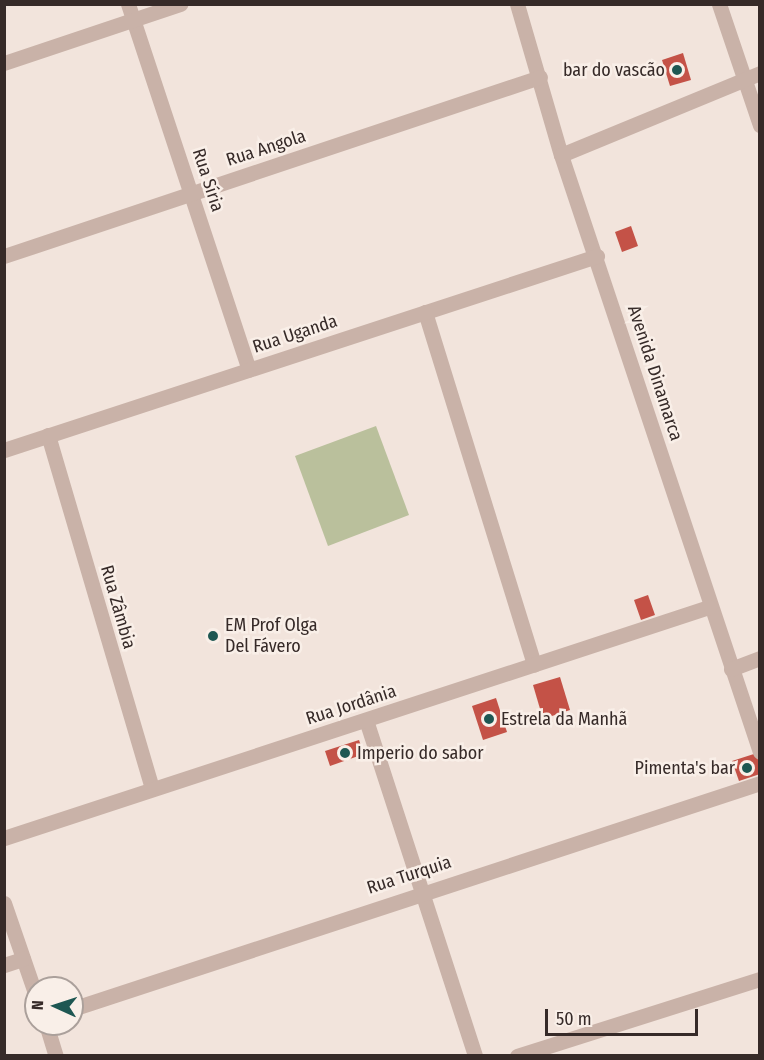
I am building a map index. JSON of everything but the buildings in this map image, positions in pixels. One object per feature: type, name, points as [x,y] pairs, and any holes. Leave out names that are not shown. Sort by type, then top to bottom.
[{"type":"street","name":"Rua Síria","points":[[128,4],[249,369]]},
{"type":"street","points":[[4,63],[180,4]]},
{"type":"street","name":"Avenida Dinamarca","points":[[518,4],[561,155],[597,256],[709,607],[759,752]]},
{"type":"street","points":[[720,4],[759,124]]},
{"type":"street","points":[[561,155],[759,73]]},
{"type":"street","name":"Rua Angola","points":[[4,256],[540,77]]},
{"type":"street","name":"Rua Uganda","points":[[4,450],[597,256]]},
{"type":"street","points":[[426,312],[534,665]]},
{"type":"street","name":"Rua Zâmbia","points":[[48,435],[152,789]]},
{"type":"street","name":"Rua Jordânia","points":[[4,838],[709,607]]},
{"type":"street","points":[[731,669],[759,658]]},
{"type":"street","points":[[366,720],[420,891],[476,1056]]},
{"type":"street","name":"Rua Turquia","points":[[84,1005],[420,891],[759,783]]},
{"type":"street","points":[[4,903],[29,976]]},
{"type":"street","points":[[4,965],[23,959]]},
{"type":"street","points":[[517,1056],[759,979]]},
{"type":"street","points":[[50,1036],[56,1056]]},
{"type":"green space","points":[[376,426],[409,515],[328,546],[295,456]]},
{"type":"place","name":"bar do vascão","points":[[677,70]]},
{"type":"place","name":"EM Prof Olga Del Fávero","points":[[213,636]]},
{"type":"place","name":"Estrela da Manhã","points":[[489,719]]},
{"type":"place","name":"Imperio do sabor","points":[[345,753]]},
{"type":"place","name":"Pimenta's bar","points":[[747,768]]}]
